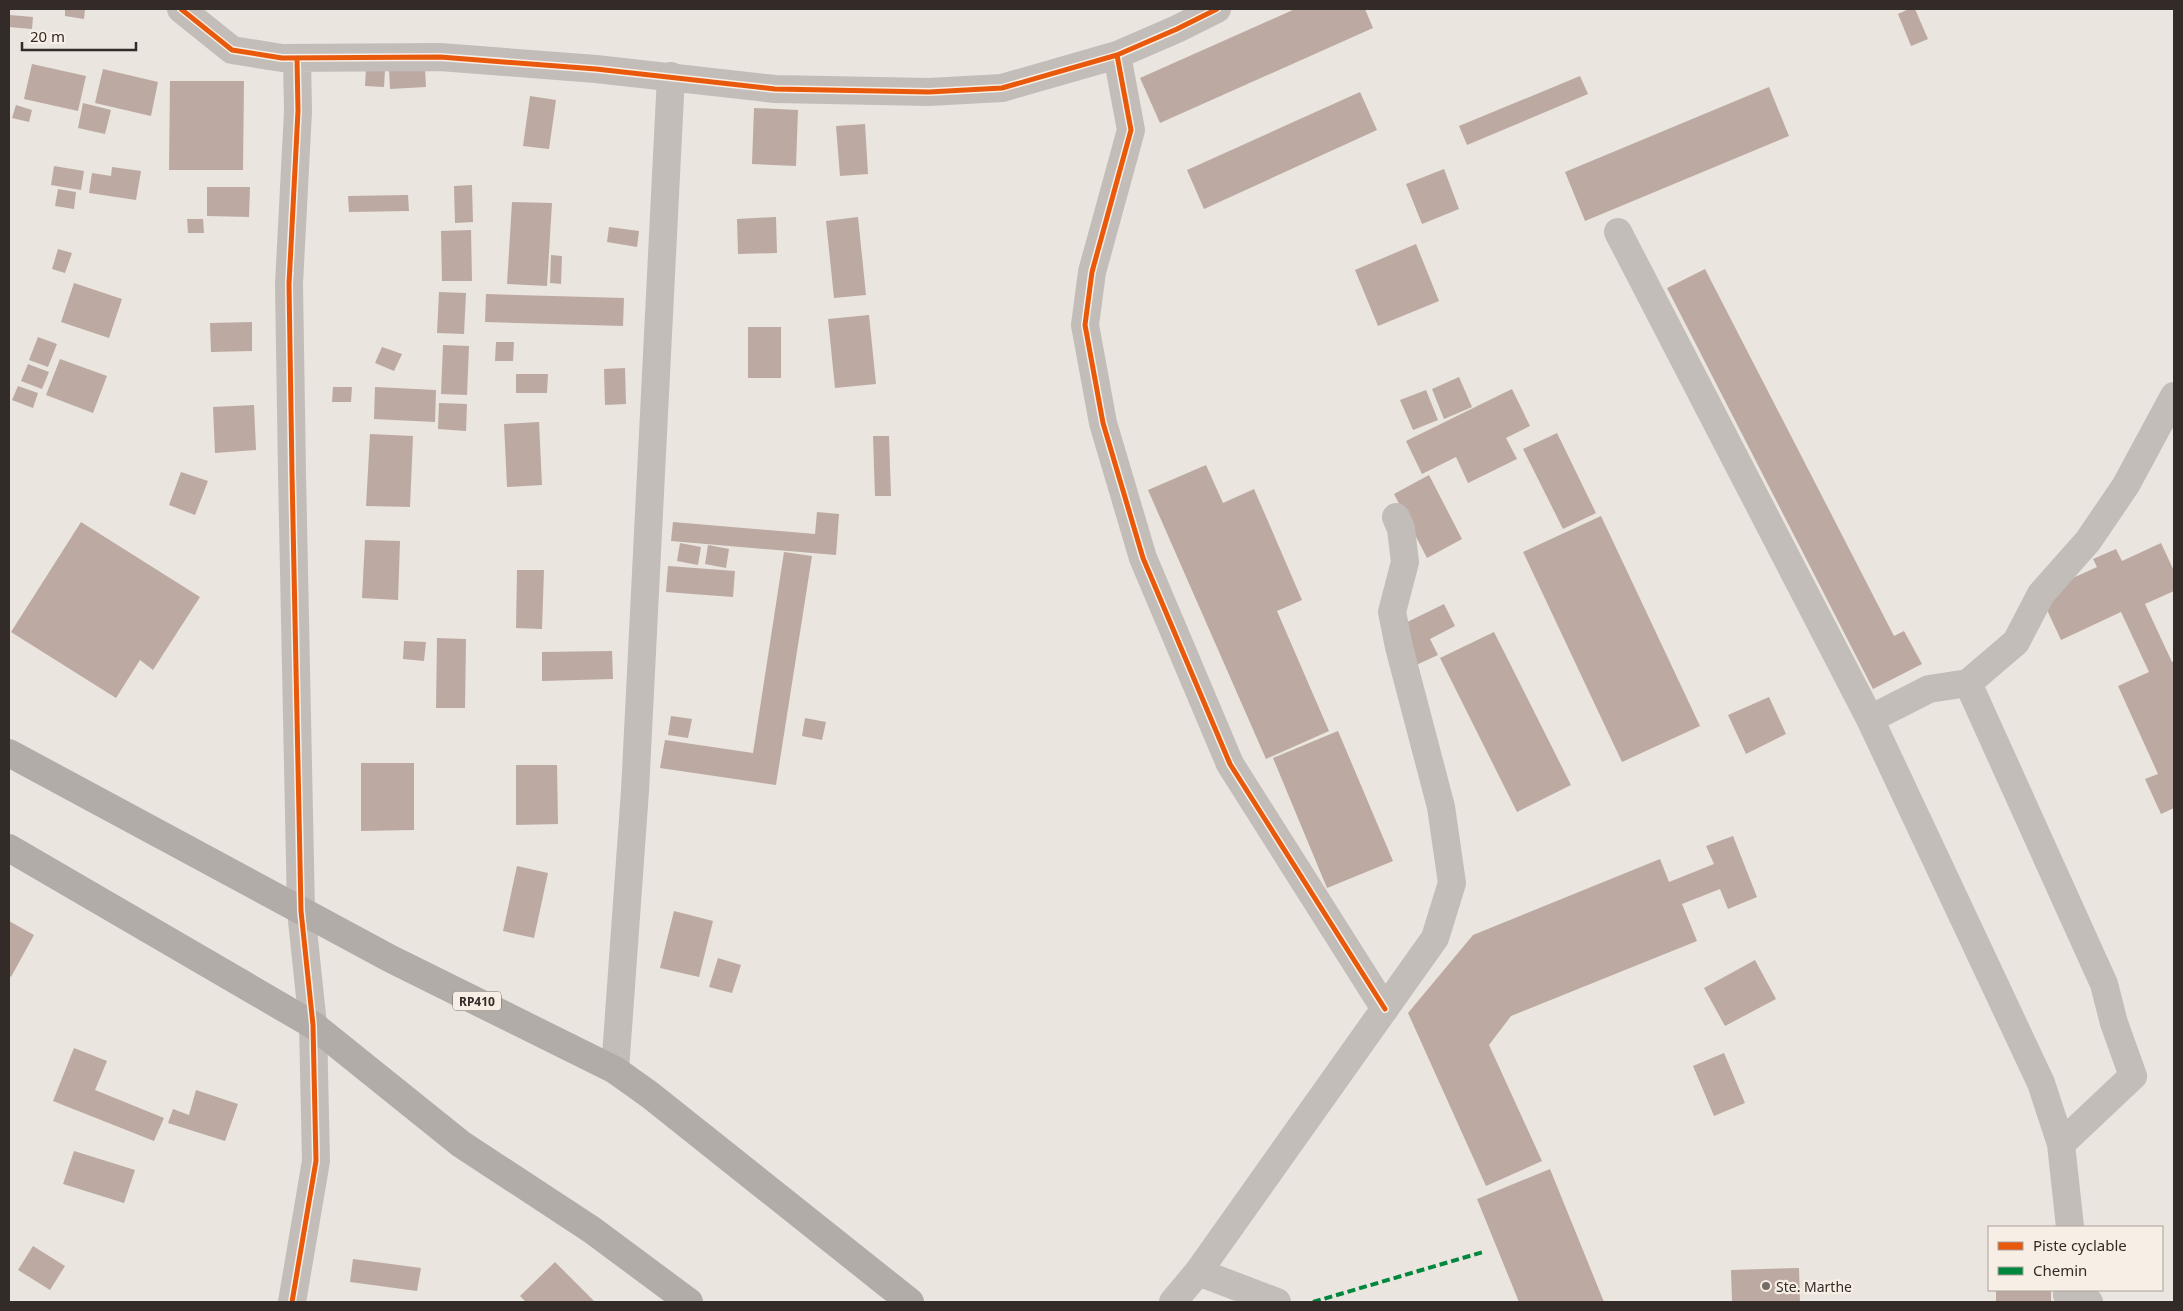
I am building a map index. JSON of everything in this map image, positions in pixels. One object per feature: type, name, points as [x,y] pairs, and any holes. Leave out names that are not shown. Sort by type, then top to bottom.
[{"type":"main road","name":"RP410","points":[[9,753],[391,959],[615,1070],[650,1095],[910,1302]]},
{"type":"main road","points":[[9,848],[313,1025],[461,1144],[592,1230],[689,1302]]},
{"type":"street","points":[[181,9],[232,50],[282,58],[440,57],[671,76],[774,89],[938,92],[1002,88],[1117,55],[1217,9]]},
{"type":"street","points":[[1117,55],[1131,130],[1092,272],[1085,325],[1103,423],[1143,558],[1230,764],[1385,1008]]},
{"type":"street","points":[[292,1302],[316,1161],[313,1025],[302,910],[289,284],[298,111],[297,59]]},
{"type":"street","points":[[615,1070],[635,791],[671,76]]},
{"type":"street","points":[[1618,232],[1870,719],[2041,1083],[2061,1144],[2070,1226]]},
{"type":"street","points":[[1870,719],[1929,690],[1968,683],[2016,642],[2040,594],[2088,541],[2126,485],[2174,396]]},
{"type":"street","points":[[1173,1302],[1198,1272],[1435,938],[1452,883],[1441,807],[1399,647],[1392,612],[1405,562],[1401,529],[1396,517]]},
{"type":"street","points":[[1968,683],[2104,984],[2114,1023],[2133,1076],[2061,1144]]},
{"type":"street","points":[[1198,1272],[1277,1302]]},
{"type":"building","points":[[65,9],[85,9],[84,19],[65,16]]},
{"type":"building","points":[[1295,9],[1365,9],[1373,28],[1160,123],[1140,78]]},
{"type":"building","points":[[1909,9],[1915,9],[1928,39],[1911,46],[1898,14]]},
{"type":"building","points":[[10,15],[33,17],[32,29],[9,27]]},
{"type":"building","points":[[32,64],[86,76],[78,111],[24,99]]},
{"type":"building","points":[[425,68],[426,87],[390,89],[389,69]]},
{"type":"building","points":[[103,69],[158,82],[151,116],[95,103]]},
{"type":"building","points":[[366,69],[385,70],[384,87],[365,86]]},
{"type":"building","points":[[1580,76],[1588,94],[1467,145],[1459,126]]},
{"type":"building","points":[[170,81],[244,81],[243,170],[169,170]]},
{"type":"building","points":[[1769,87],[1789,136],[1585,221],[1565,172]]},
{"type":"building","points":[[1360,92],[1377,130],[1204,209],[1187,170]]},
{"type":"building","points":[[530,96],[556,100],[549,149],[523,146]]},
{"type":"building","points":[[83,103],[111,110],[105,134],[78,128]]},
{"type":"building","points":[[16,105],[32,110],[29,122],[12,118]]},
{"type":"building","points":[[754,108],[798,110],[796,166],[752,164]]},
{"type":"building","points":[[865,124],[868,174],[840,176],[836,126]]},
{"type":"building","points":[[54,166],[84,171],[81,190],[51,185]]},
{"type":"building","points":[[112,167],[141,171],[136,200],[89,193],[92,173],[111,176]]},
{"type":"building","points":[[1444,169],[1459,209],[1422,224],[1406,184]]},
{"type":"building","points":[[472,185],[473,222],[455,223],[454,186]]},
{"type":"building","points":[[207,187],[250,187],[249,217],[207,216]]},
{"type":"building","points":[[58,189],[76,192],[74,209],[55,206]]},
{"type":"building","points":[[408,195],[409,211],[349,212],[348,196]]},
{"type":"building","points":[[512,202],[552,203],[547,286],[507,284]]},
{"type":"building","points":[[776,217],[777,253],[738,254],[737,219]]},
{"type":"building","points":[[858,217],[866,295],[834,298],[826,221]]},
{"type":"building","points":[[187,219],[203,219],[204,233],[188,233]]},
{"type":"building","points":[[609,227],[639,231],[637,247],[607,242]]},
{"type":"building","points":[[471,230],[472,281],[442,281],[441,231]]},
{"type":"building","points":[[1416,244],[1439,301],[1378,326],[1355,270]]},
{"type":"building","points":[[58,249],[72,253],[65,273],[52,269]]},
{"type":"building","points":[[551,255],[562,256],[561,284],[550,283]]},
{"type":"building","points":[[1705,269],[1894,636],[1904,631],[1922,664],[1873,689],[1667,288]]},
{"type":"building","points":[[74,283],[122,299],[109,338],[61,322]]},
{"type":"building","points":[[439,292],[466,293],[464,334],[437,333]]},
{"type":"building","points":[[486,294],[624,298],[623,326],[485,322]]},
{"type":"building","points":[[869,315],[876,384],[835,388],[828,319]]},
{"type":"building","points":[[252,322],[252,351],[211,352],[210,323]]},
{"type":"building","points":[[748,327],[781,327],[781,378],[748,378]]},
{"type":"building","points":[[38,337],[57,344],[48,367],[29,360]]},
{"type":"building","points":[[496,342],[514,342],[513,361],[495,361]]},
{"type":"building","points":[[443,345],[469,346],[467,395],[441,394]]},
{"type":"building","points":[[382,347],[402,354],[394,371],[375,363]]},
{"type":"building","points":[[60,359],[107,376],[93,413],[46,395]]},
{"type":"building","points":[[28,364],[49,372],[42,389],[21,381]]},
{"type":"building","points":[[625,368],[626,404],[605,405],[604,369]]},
{"type":"building","points":[[516,374],[548,374],[547,393],[516,393]]},
{"type":"building","points":[[1459,377],[1472,407],[1444,419],[1432,389]]},
{"type":"building","points":[[18,386],[38,393],[33,408],[12,400]]},
{"type":"building","points":[[333,387],[352,387],[351,402],[332,402]]},
{"type":"building","points":[[375,387],[436,390],[435,422],[374,419]]},
{"type":"building","points":[[1512,389],[1530,426],[1506,438],[1517,459],[1468,483],[1456,457],[1422,474],[1406,441]]},
{"type":"building","points":[[1426,390],[1438,420],[1413,430],[1400,400]]},
{"type":"building","points":[[439,403],[467,404],[466,431],[438,429]]},
{"type":"building","points":[[254,405],[256,450],[215,453],[213,407]]},
{"type":"building","points":[[539,422],[542,485],[507,487],[504,424]]},
{"type":"building","points":[[1557,433],[1596,513],[1563,529],[1523,449]]},
{"type":"building","points":[[370,434],[413,436],[410,507],[366,506]]},
{"type":"building","points":[[873,436],[889,436],[891,496],[875,496]]},
{"type":"building","points":[[1206,465],[1223,503],[1254,489],[1302,600],[1277,611],[1329,731],[1266,759],[1148,490]]},
{"type":"building","points":[[181,472],[208,481],[195,515],[169,505]]},
{"type":"building","points":[[1429,475],[1462,539],[1427,558],[1394,494]]},
{"type":"building","points":[[817,512],[839,514],[836,555],[671,541],[673,522],[815,534]]},
{"type":"building","points":[[1601,516],[1700,726],[1622,762],[1523,552]]},
{"type":"building","points":[[81,522],[200,597],[153,670],[140,660],[116,698],[11,632]]},
{"type":"building","points":[[365,540],[400,541],[398,600],[362,598]]},
{"type":"building","points":[[680,543],[701,547],[698,565],[677,561]]},
{"type":"building","points":[[2161,543],[2174,571],[2174,591],[2145,604],[2172,662],[2174,661],[2174,808],[2161,814],[2145,779],[2158,774],[2118,686],[2149,672],[2121,612],[2061,640],[2041,597],[2055,586],[2097,567],[2093,559],[2116,549],[2122,561]]},
{"type":"building","points":[[708,545],[729,549],[726,568],[705,564]]},
{"type":"building","points":[[784,552],[812,556],[776,785],[660,768],[665,740],[753,753]]},
{"type":"building","points":[[668,566],[735,571],[733,597],[666,592]]},
{"type":"building","points":[[517,570],[544,570],[542,629],[516,628]]},
{"type":"building","points":[[1444,604],[1455,626],[1430,639],[1438,655],[1416,665],[1397,627]]},
{"type":"building","points":[[1494,632],[1571,785],[1517,812],[1440,658]]},
{"type":"building","points":[[437,638],[466,639],[465,708],[436,708]]},
{"type":"building","points":[[404,641],[426,642],[424,661],[403,659]]},
{"type":"building","points":[[612,651],[613,679],[542,681],[542,652]]},
{"type":"building","points":[[1769,697],[1786,734],[1746,754],[1728,715]]},
{"type":"building","points":[[671,716],[692,719],[688,738],[668,735]]},
{"type":"building","points":[[805,718],[826,722],[822,740],[802,736]]},
{"type":"building","points":[[1338,731],[1393,861],[1327,888],[1273,758]]},
{"type":"building","points":[[361,763],[414,763],[414,830],[361,831]]},
{"type":"building","points":[[516,765],[557,765],[558,824],[516,825]]},
{"type":"building","points":[[1733,836],[1757,897],[1728,909],[1720,889],[1682,904],[1697,941],[1511,1016],[1489,1045],[1542,1161],[1486,1186],[1408,1013],[1473,935],[1660,859],[1669,882],[1714,864],[1706,846]]},
{"type":"building","points":[[517,866],[548,873],[534,938],[503,931]]},
{"type":"building","points":[[674,911],[713,921],[699,977],[660,968]]},
{"type":"building","points":[[9,921],[34,935],[11,977],[9,975]]},
{"type":"building","points":[[718,958],[741,965],[732,993],[709,987]]},
{"type":"building","points":[[1755,960],[1776,999],[1725,1026],[1704,988]]},
{"type":"building","points":[[74,1048],[107,1061],[95,1090],[164,1118],[154,1141],[53,1101]]},
{"type":"building","points":[[1724,1053],[1745,1103],[1714,1116],[1693,1066]]},
{"type":"building","points":[[196,1090],[238,1104],[225,1141],[168,1123],[173,1109],[189,1115]]},
{"type":"building","points":[[74,1151],[135,1170],[124,1203],[63,1184]]},
{"type":"building","points":[[1550,1169],[1604,1302],[1519,1302],[1477,1199]]},
{"type":"building","points":[[33,1246],[65,1266],[50,1290],[18,1270]]},
{"type":"building","points":[[353,1259],[421,1268],[417,1291],[350,1282]]},
{"type":"building","points":[[555,1262],[595,1302],[526,1302],[520,1296]]},
{"type":"building","name":"Ste. Marthe","points":[[1799,1268],[1800,1302],[1732,1302],[1731,1270]]},
{"type":"building","points":[[1996,1291],[2051,1291],[2051,1302],[1996,1302]]},
{"type":"marked path","points":[[1313,1302],[1483,1252]]},
{"type":"cycle path","points":[[181,9],[232,50],[282,58],[440,57],[596,69],[775,89],[929,92],[1002,88],[1117,55],[1217,9]]},
{"type":"cycle path","points":[[1117,55],[1131,130],[1092,272],[1085,325],[1103,423],[1143,558],[1230,764],[1385,1009]]},
{"type":"cycle path","points":[[292,1302],[316,1161],[313,1025],[301,911],[292,473],[289,284],[298,111],[297,59]]},
{"type":"place","name":"Ste. Marthe","points":[[1766,1286]]}]
